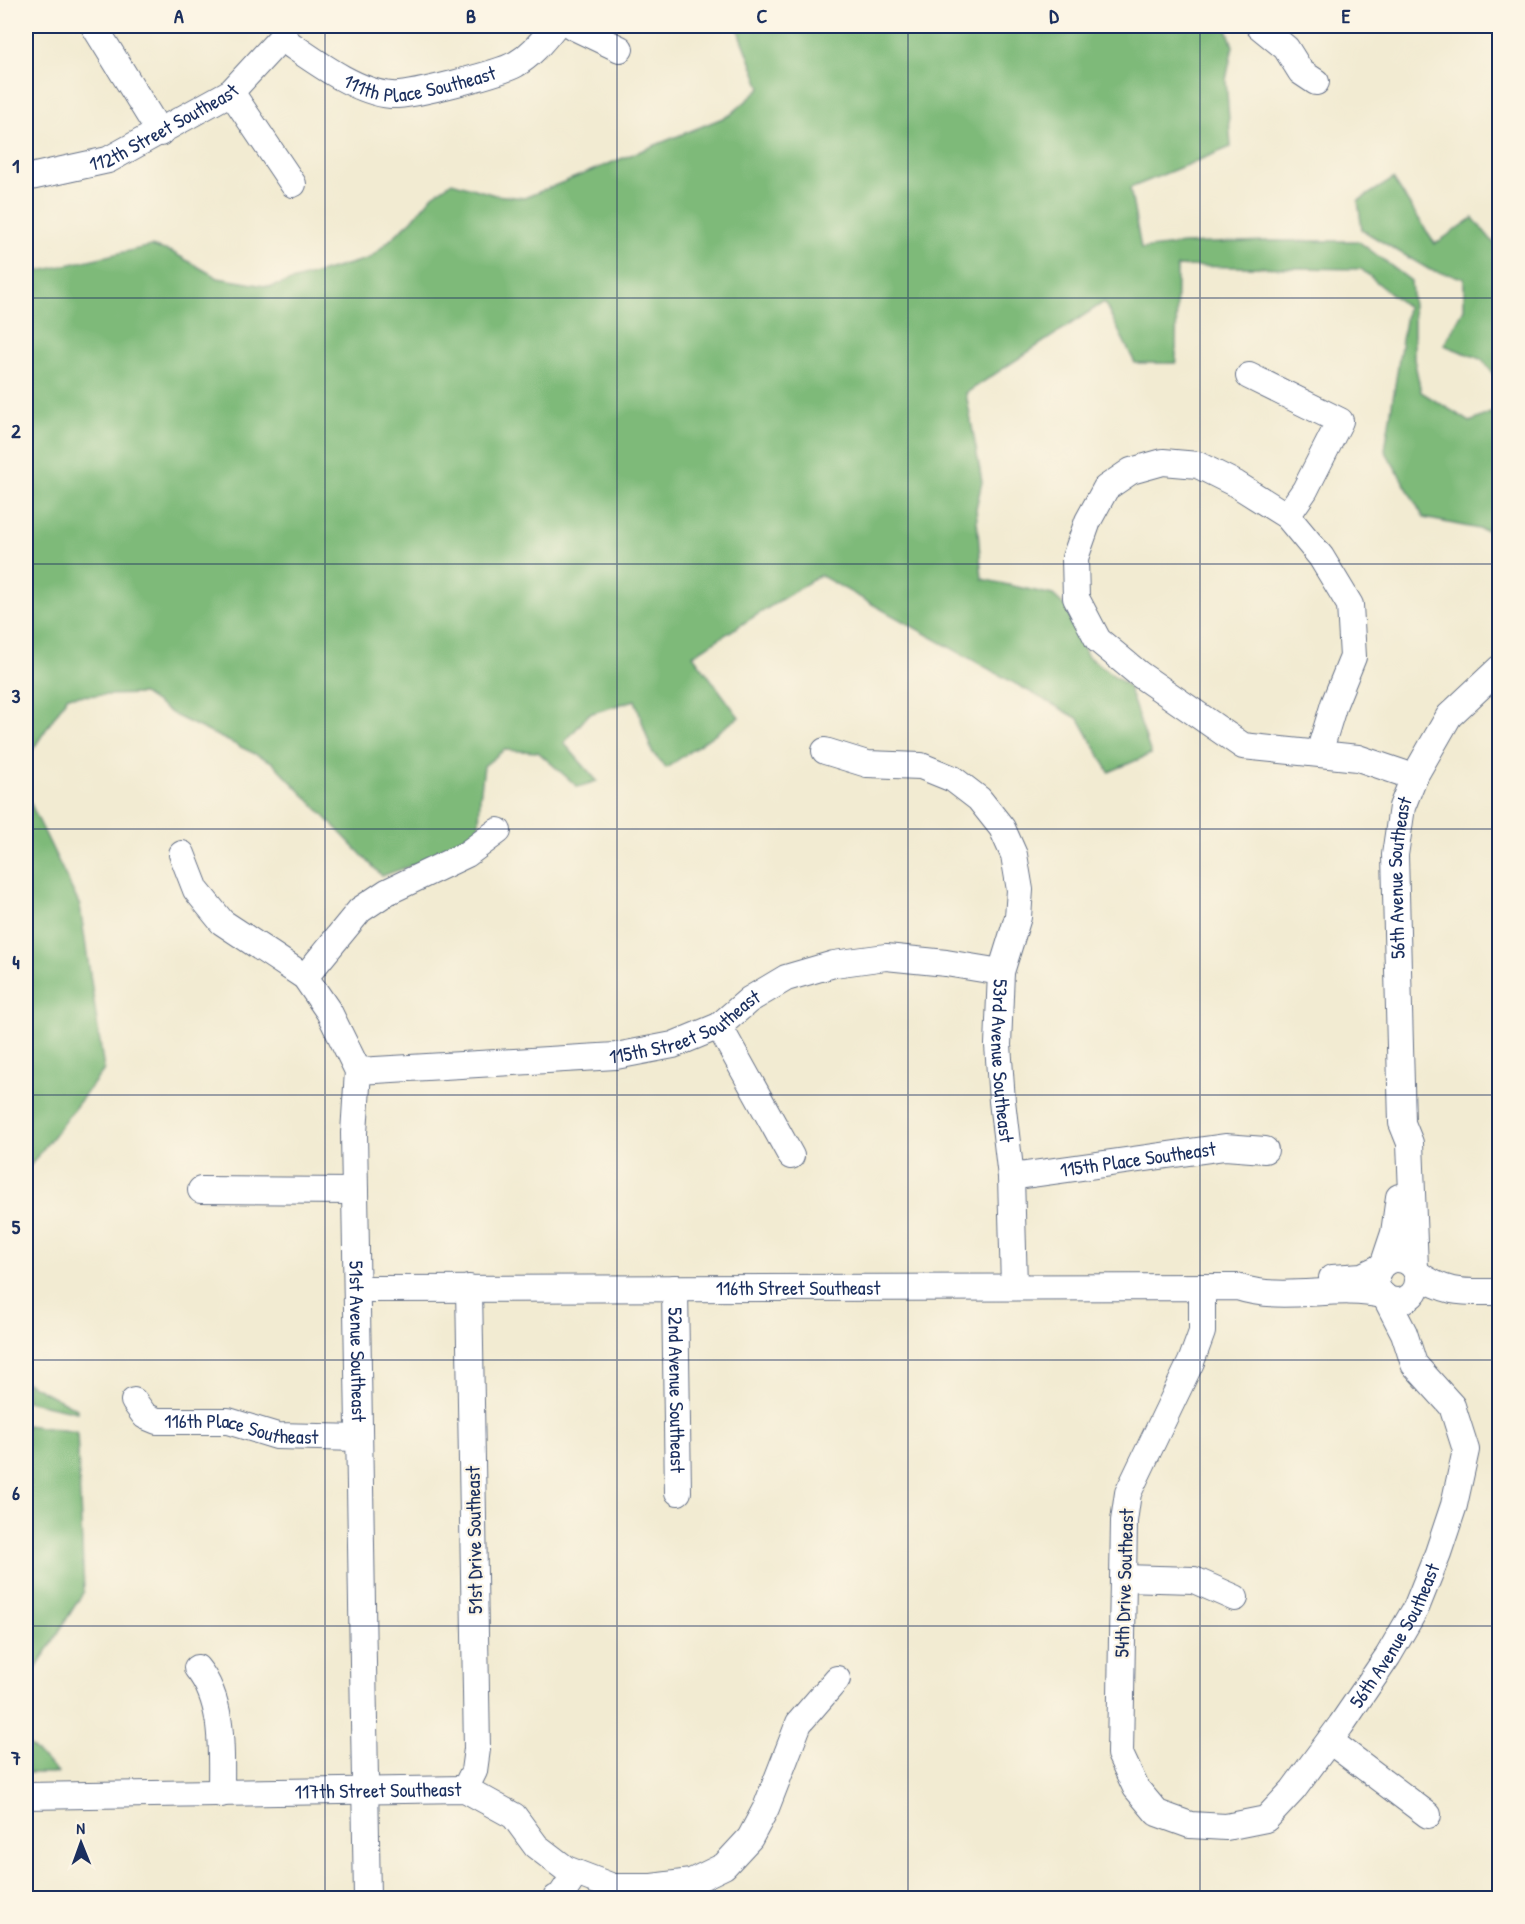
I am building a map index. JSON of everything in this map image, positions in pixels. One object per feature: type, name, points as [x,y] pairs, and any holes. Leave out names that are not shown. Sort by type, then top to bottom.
[{"type":"street","points":[[94,26],[160,133]]},
{"type":"street","name":"111th Place Southeast","points":[[283,32],[329,70],[363,88],[391,96],[452,83],[515,65],[537,47],[555,26]]},
{"type":"street","points":[[573,26],[620,50]]},
{"type":"street","points":[[1259,26],[1286,48],[1301,72],[1316,82]]},
{"type":"street","name":"112th Street Southeast","points":[[26,178],[108,160],[160,133],[231,92],[283,32]]},
{"type":"street","points":[[231,92],[292,184]]},
{"type":"street","points":[[1250,376],[1340,421],[1305,490],[1287,516]]},
{"type":"street","points":[[1320,753],[1334,704],[1353,657],[1350,605],[1322,557],[1287,516],[1236,484],[1198,465],[1163,462],[1131,471],[1106,488],[1088,520],[1075,558],[1076,598],[1098,640],[1139,674],[1243,746],[1358,758],[1414,777]]},
{"type":"street","name":"56th Avenue Southeast","points":[[1381,1266],[1394,1233],[1399,1210],[1396,1143],[1402,1123],[1395,855],[1402,807],[1414,777],[1449,717],[1500,668]]},
{"type":"street","name":"53rd Avenue Southeast","points":[[825,752],[867,764],[921,766],[953,779],[979,799],[1002,828],[1014,855],[1020,890],[1018,917],[1001,972],[998,1045],[1011,1177],[1014,1286]]},
{"type":"street","points":[[305,977],[360,910],[387,892],[467,854],[498,831]]},
{"type":"street","name":"51st Avenue Southeast","points":[[182,854],[196,890],[222,922],[305,977],[329,1012],[358,1071],[354,1133],[367,1899]]},
{"type":"street","name":"115th Street Southeast","points":[[358,1071],[616,1056],[673,1045],[718,1026],[748,1000],[786,978],[834,964],[886,957],[946,963],[1001,972]]},
{"type":"street","points":[[718,1026],[791,1156]]},
{"type":"street","name":"56th Avenue Southeast","points":[[1157,1813],[1190,1825],[1226,1827],[1266,1819],[1293,1790],[1330,1741],[1388,1656],[1416,1608],[1454,1505],[1466,1450],[1452,1406],[1414,1365],[1404,1333],[1412,1311],[1404,1288],[1410,1143],[1402,1123]]},
{"type":"street","name":"115th Place Southeast","points":[[1011,1177],[1225,1147],[1265,1150]]},
{"type":"street","points":[[201,1190],[355,1191]]},
{"type":"street","points":[[1404,1288],[1404,1260],[1390,1260],[1381,1266],[1376,1281],[1377,1288],[1404,1288],[1439,1287],[1455,1292],[1500,1292]]},
{"type":"street","name":"116th Street Southeast","points":[[1237,1287],[1254,1280],[1362,1276],[1381,1266]]},
{"type":"street","name":"54th Drive Southeast","points":[[1157,1813],[1136,1788],[1120,1754],[1124,1521],[1128,1492],[1202,1332],[1202,1287]]},
{"type":"street","name":"116th Street Southeast","points":[[358,1289],[1237,1287],[1254,1293],[1311,1294],[1404,1288]]},
{"type":"street","name":"51st Drive Southeast","points":[[465,1789],[474,1771],[477,1749],[469,1288]]},
{"type":"street","name":"52nd Avenue Southeast","points":[[675,1288],[678,1492]]},
{"type":"street","name":"116th Place Southeast","points":[[134,1401],[145,1416],[157,1421],[228,1421],[277,1436],[359,1438]]},
{"type":"street","points":[[1123,1578],[1194,1580],[1235,1598]]},
{"type":"street","points":[[197,1668],[208,1681],[220,1729],[221,1794]]},
{"type":"street","name":"117th Street Southeast","points":[[26,1796],[465,1789],[514,1816],[536,1846],[566,1869],[613,1887],[652,1887],[691,1882],[724,1866],[750,1838],[766,1808],[799,1723],[837,1679]]},
{"type":"street","points":[[1330,1741],[1428,1815]]},
{"type":"street","points":[[556,1899],[560,1897],[576,1873]]},
{"type":"green space","points":[[737,26],[1226,26],[1233,46],[1226,80],[1231,147],[1130,188],[1141,249],[1184,244],[1358,241],[1411,281],[1414,359],[1421,392],[1470,422],[1499,409],[1499,533],[1424,518],[1385,450],[1407,307],[1361,269],[1177,266],[1176,363],[1135,363],[1104,302],[966,393],[982,482],[976,508],[982,579],[1053,595],[1067,608],[1087,656],[1128,686],[1151,754],[1109,772],[1079,719],[820,575],[693,655],[739,717],[666,768],[652,752],[635,700],[589,714],[564,743],[597,781],[578,787],[538,752],[504,750],[484,766],[479,828],[458,849],[382,876],[272,762],[176,716],[143,694],[68,696],[26,760],[26,274],[151,246],[172,252],[218,278],[271,287],[370,258],[412,220],[433,195],[452,182],[495,195],[524,198],[730,115],[761,88]]},
{"type":"green space","points":[[1393,179],[1435,244],[1473,218],[1499,249],[1499,382],[1483,360],[1444,345],[1464,309],[1464,278],[1430,270],[1362,230],[1358,201]]},
{"type":"green space","points":[[26,794],[80,906],[104,1070],[26,1171]]},
{"type":"green space","points":[[26,1382],[77,1409],[77,1412],[26,1401]]},
{"type":"green space","points":[[26,1425],[77,1432],[84,1591],[26,1685]]},
{"type":"green space","points":[[26,1742],[58,1773],[26,1773]]}]
